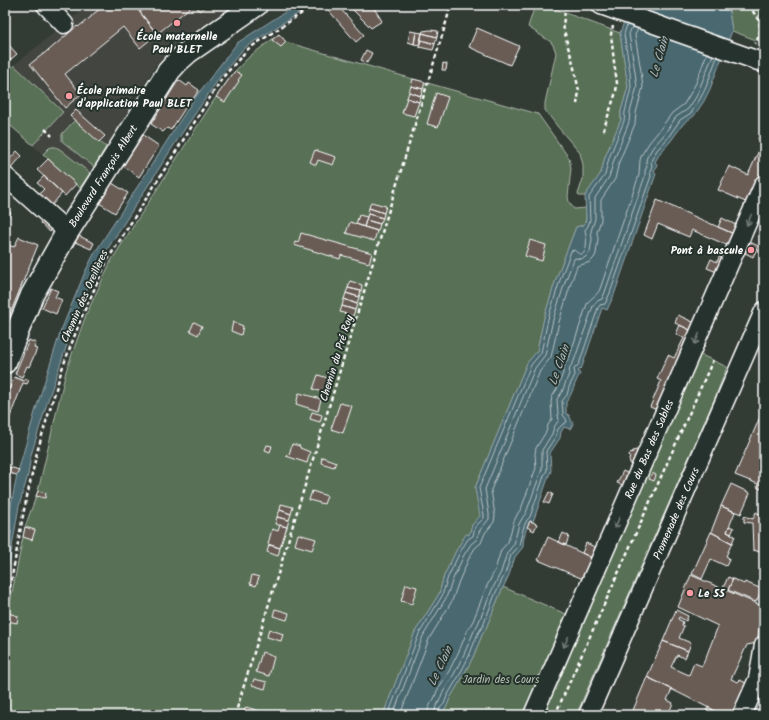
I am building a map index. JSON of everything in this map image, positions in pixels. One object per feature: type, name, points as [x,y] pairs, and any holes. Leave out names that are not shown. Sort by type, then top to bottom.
[{"type":"main road","name":"Boulevard François Albert","points":[[5,362],[32,295],[68,232],[169,71],[178,60],[188,52],[256,5]]},
{"type":"street","points":[[46,5],[64,24]]},
{"type":"street","points":[[612,9],[764,63]]},
{"type":"street","points":[[5,176],[68,232]]},
{"type":"street","name":"Rue du Bas des Sables","points":[[533,715],[764,184]]},
{"type":"street","name":"Promenade des Cours","points":[[588,715],[762,322]]},
{"type":"street","points":[[742,715],[757,700],[758,679],[764,646]]},
{"type":"path","name":"Chemin des Oreillères","points":[[5,615],[24,510],[37,452],[62,369],[82,316],[108,259],[223,77],[248,49],[314,5]]},
{"type":"path","name":"Chemin du Pré Roy","points":[[235,715],[451,5]]},
{"type":"path","points":[[566,5],[563,25],[579,91],[577,104]]},
{"type":"path","points":[[749,5],[759,22],[761,30],[764,32]]},
{"type":"path","points":[[603,131],[616,92],[611,34],[612,9]]},
{"type":"path","points":[[45,129],[52,136]]},
{"type":"path","points":[[555,715],[713,360]]},
{"type":"shaded area","name":"École primaire d'application Paul BLET","points":[[88,5],[233,5],[174,46],[157,63],[139,93],[135,94],[129,103],[131,108],[80,188],[5,121],[5,74]]},
{"type":"green space","points":[[535,5],[544,5],[620,33],[628,87],[621,111],[621,120],[605,157],[601,173],[585,196],[579,196],[578,194],[583,179],[583,165],[580,153],[545,110],[545,103],[556,53],[551,42],[528,27]]},
{"type":"green space","points":[[728,5],[764,5],[764,43],[732,31]]},
{"type":"green space","points":[[279,34],[286,42],[538,114],[569,158],[571,168],[568,197],[569,202],[574,209],[586,208],[586,219],[584,225],[576,227],[556,279],[544,318],[537,352],[527,363],[475,488],[481,516],[472,525],[469,535],[466,535],[456,551],[444,576],[439,594],[415,632],[383,715],[5,715],[5,646],[8,613],[25,527],[38,491],[66,371],[86,315],[111,261],[216,97],[235,71],[250,56]]},
{"type":"green space","points":[[14,65],[63,112],[33,145],[5,121],[5,74]]},
{"type":"green space","points":[[75,120],[106,147],[94,167],[62,141],[62,134]]},
{"type":"green space","points":[[52,147],[56,147],[61,150],[90,173],[80,188],[43,154]]},
{"type":"green space","points":[[697,353],[727,367],[715,398],[576,715],[539,715]]},
{"type":"green space","name":"Jardin des Cours","points":[[503,587],[568,615],[524,715],[442,715],[473,657]]},
{"type":"water","points":[[296,5],[311,5],[244,48],[220,77],[176,142],[101,259],[78,308],[31,455],[28,475],[19,506],[5,588],[5,536],[17,475],[60,333],[85,272],[94,254],[194,99],[237,43]]},
{"type":"water","name":"Le Clain","points":[[630,5],[728,5],[732,31],[704,101],[694,116],[684,123],[660,153],[655,162],[657,164],[654,172],[656,174],[614,295],[607,310],[602,308],[582,367],[578,371],[580,374],[566,402],[566,414],[569,415],[573,424],[570,429],[564,427],[560,438],[550,453],[551,471],[533,522],[530,521],[526,530],[523,547],[515,557],[509,575],[473,657],[442,715],[383,715],[415,632],[439,594],[444,576],[456,551],[466,534],[469,535],[472,525],[480,516],[475,488],[527,363],[537,351],[544,318],[556,279],[576,227],[584,225],[586,219],[585,196],[601,173],[605,157],[621,120],[621,111],[628,87],[620,33]]},
{"type":"building","points":[[105,5],[134,5],[157,34],[140,48],[123,27],[65,74],[81,94],[65,108],[30,64]]},
{"type":"building","points":[[149,5],[193,5],[157,34],[140,12]]},
{"type":"building","points":[[195,5],[207,5],[200,11]]},
{"type":"building","points":[[324,5],[337,5],[364,35],[356,42]]},
{"type":"building","points":[[348,5],[372,5],[382,21],[371,28]]},
{"type":"building","points":[[477,28],[519,46],[510,65],[469,47]]},
{"type":"building","points":[[410,31],[416,32],[414,44],[408,42]]},
{"type":"building","points":[[423,31],[438,31],[437,37],[422,33]]},
{"type":"building","points":[[416,32],[422,33],[419,45],[414,44]]},
{"type":"building","points":[[422,33],[437,37],[435,44],[421,40]]},
{"type":"building","points":[[279,34],[286,42],[281,47],[272,40]]},
{"type":"building","points":[[421,40],[435,44],[433,50],[419,47]]},
{"type":"building","points":[[5,41],[17,54],[10,60],[5,55]]},
{"type":"building","points":[[366,50],[372,53],[367,63],[361,60]]},
{"type":"building","points":[[443,63],[447,64],[446,70],[442,70]]},
{"type":"building","points":[[235,71],[242,75],[225,102],[216,97]]},
{"type":"building","points":[[413,79],[425,82],[423,89],[411,86]]},
{"type":"building","points":[[179,80],[187,86],[189,83],[199,90],[193,99],[191,99],[171,130],[167,128],[163,132],[151,124]]},
{"type":"building","points":[[411,86],[423,89],[421,96],[409,92]]},
{"type":"building","points":[[409,92],[421,96],[419,102],[407,98]]},
{"type":"building","points":[[436,93],[448,97],[438,127],[427,124]]},
{"type":"building","points":[[407,98],[419,102],[414,116],[402,113]]},
{"type":"building","points":[[76,110],[105,136],[99,142],[70,116]]},
{"type":"building","points":[[764,126],[764,166],[748,203],[718,190],[729,166],[748,175],[763,141],[758,139]]},
{"type":"building","points":[[143,135],[159,146],[139,177],[123,166]]},
{"type":"building","points":[[315,150],[336,157],[333,165],[318,160],[316,165],[310,162]]},
{"type":"building","points":[[17,151],[22,156],[6,174],[5,164]]},
{"type":"building","points":[[48,159],[76,184],[65,196],[37,170]]},
{"type":"building","points":[[44,176],[62,193],[47,211],[34,199],[44,189],[37,183]]},
{"type":"building","points":[[112,183],[128,193],[115,213],[99,203]]},
{"type":"building","points":[[657,200],[734,234],[729,246],[692,230],[689,237],[658,224],[652,239],[644,235]]},
{"type":"building","points":[[371,202],[386,206],[384,213],[369,208]]},
{"type":"building","points":[[5,208],[11,213],[5,220]]},
{"type":"building","points":[[369,208],[384,213],[383,218],[368,214]]},
{"type":"building","points":[[46,214],[55,223],[50,232],[40,223]]},
{"type":"building","points":[[368,214],[383,218],[380,224],[366,220]]},
{"type":"building","points":[[359,215],[367,217],[364,227],[356,224]]},
{"type":"building","points":[[722,218],[738,226],[734,234],[718,227]]},
{"type":"building","points":[[366,220],[380,224],[378,231],[364,227]]},
{"type":"building","points":[[350,222],[377,231],[374,241],[346,233]]},
{"type":"building","points":[[301,233],[372,253],[369,263],[341,255],[340,259],[294,245],[295,242],[298,243]]},
{"type":"building","points":[[79,236],[94,243],[91,249],[75,242]]},
{"type":"building","points":[[19,237],[38,245],[5,326],[5,244],[14,247]]},
{"type":"building","points":[[530,240],[546,245],[542,261],[525,256]]},
{"type":"building","name":"Pont à bascule","points":[[750,242],[758,246],[753,257],[745,253]]},
{"type":"building","points":[[720,255],[724,257],[717,272],[707,268],[711,259],[717,262]]},
{"type":"building","points":[[350,281],[362,285],[361,291],[348,288]]},
{"type":"building","points":[[51,288],[58,291],[55,297],[62,300],[56,314],[42,308]]},
{"type":"building","points":[[348,288],[361,291],[359,297],[346,293]]},
{"type":"building","points":[[346,293],[359,297],[357,304],[344,299]]},
{"type":"building","points":[[344,299],[357,304],[355,310],[342,306]]},
{"type":"building","points":[[342,306],[355,310],[353,316],[340,312]]},
{"type":"building","points":[[678,315],[695,323],[692,331],[675,323]]},
{"type":"building","points":[[194,322],[202,326],[198,335],[190,331]]},
{"type":"building","points":[[233,322],[243,326],[241,335],[231,331]]},
{"type":"building","points":[[680,325],[692,331],[657,410],[650,407],[661,381],[657,379],[668,355],[674,358],[684,338],[676,334]]},
{"type":"building","points":[[29,340],[36,343],[34,348],[37,349],[29,367],[27,366],[22,377],[15,374]]},
{"type":"building","points":[[318,375],[331,379],[327,394],[313,389]]},
{"type":"building","points":[[14,377],[24,381],[25,378],[29,380],[27,384],[23,383],[5,427],[5,399]]},
{"type":"building","points":[[299,393],[321,399],[318,411],[296,404]]},
{"type":"building","points":[[340,403],[352,406],[343,433],[331,429]]},
{"type":"building","points":[[312,412],[322,415],[320,422],[310,419]]},
{"type":"building","points":[[760,417],[764,419],[761,485],[763,487],[761,489],[757,487],[758,484],[735,475]]},
{"type":"building","points":[[292,444],[300,446],[300,448],[310,452],[307,463],[286,456],[287,454],[289,455]]},
{"type":"building","points":[[267,445],[272,446],[270,452],[265,450]]},
{"type":"building","points":[[636,450],[639,451],[633,464],[630,463],[629,456],[631,452],[632,453]]},
{"type":"building","points":[[322,457],[336,462],[334,467],[321,463]]},
{"type":"building","points":[[10,467],[19,470],[17,475],[8,473]]},
{"type":"building","points":[[623,471],[629,474],[624,486],[617,483]]},
{"type":"building","points":[[652,473],[656,475],[654,481],[649,479]]},
{"type":"building","points":[[731,484],[750,493],[741,514],[721,506]]},
{"type":"building","points":[[38,491],[46,493],[45,498],[36,496]]},
{"type":"building","points":[[312,491],[327,496],[324,504],[309,500]]},
{"type":"building","points":[[549,492],[553,494],[549,504],[544,502]]},
{"type":"building","points":[[281,504],[293,507],[291,514],[280,510]]},
{"type":"building","points":[[721,506],[735,512],[727,532],[735,536],[732,543],[711,532]]},
{"type":"building","points":[[280,510],[291,514],[289,520],[277,517]]},
{"type":"building","points":[[756,512],[763,516],[764,553],[753,550],[752,523],[744,522],[744,516],[753,519]]},
{"type":"building","points":[[277,517],[289,520],[287,527],[275,524]]},
{"type":"building","points":[[530,521],[537,524],[534,531],[527,527]]},
{"type":"building","points":[[280,525],[287,527],[280,548],[268,544],[272,529],[278,531]]},
{"type":"building","points":[[729,526],[734,528],[731,534],[727,532]]},
{"type":"building","points":[[25,527],[35,530],[32,540],[23,537]]},
{"type":"building","points":[[711,532],[732,543],[726,556],[729,560],[726,566],[711,559],[702,579],[692,574]]},
{"type":"building","points":[[563,533],[569,536],[566,545],[559,542]]},
{"type":"building","points":[[298,534],[316,539],[312,550],[295,545]]},
{"type":"building","points":[[548,537],[592,558],[583,579],[538,560]]},
{"type":"building","points":[[586,543],[597,548],[592,558],[582,553]]},
{"type":"building","points":[[269,545],[280,548],[278,556],[267,552]]},
{"type":"building","points":[[252,575],[259,577],[256,586],[250,584]]},
{"type":"building","points":[[691,575],[762,606],[757,643],[747,645],[731,679],[738,682],[740,680],[748,684],[735,715],[723,715],[647,677],[663,641],[688,651],[685,658],[677,655],[671,667],[689,675],[694,663],[702,666],[706,657],[718,626],[678,607]]},
{"type":"building","points":[[728,577],[733,579],[728,590],[723,588]]},
{"type":"building","points":[[733,579],[762,589],[756,602],[728,590]]},
{"type":"building","points":[[406,584],[417,587],[412,604],[401,601]]},
{"type":"building","points":[[275,609],[289,613],[287,620],[273,616]]},
{"type":"building","points":[[676,610],[688,616],[686,621],[679,617],[678,619],[683,622],[682,625],[684,626],[679,638],[691,643],[688,651],[663,641]]},
{"type":"building","points":[[8,613],[18,616],[17,623],[7,621]]},
{"type":"building","points":[[269,629],[283,634],[281,641],[267,637]]},
{"type":"building","points":[[262,652],[274,657],[269,676],[256,672]]},
{"type":"building","points":[[5,674],[8,674],[8,683],[5,683]]},
{"type":"building","points":[[647,677],[672,689],[667,700],[673,703],[668,715],[631,715]]},
{"type":"building","points":[[254,679],[267,682],[265,689],[252,685]]},
{"type":"building","points":[[246,707],[259,711],[258,715],[248,715],[243,713]]},
{"type":"building","points":[[708,707],[723,715],[705,715]]},
{"type":"place","name":"École maternelle Paul BLET","points":[[177,23]]},
{"type":"place","name":"École primaire d'application Paul BLET","points":[[69,96]]},
{"type":"place","name":"Pont à bascule","points":[[751,250]]},
{"type":"place","name":"Le 55","points":[[690,593]]}]
